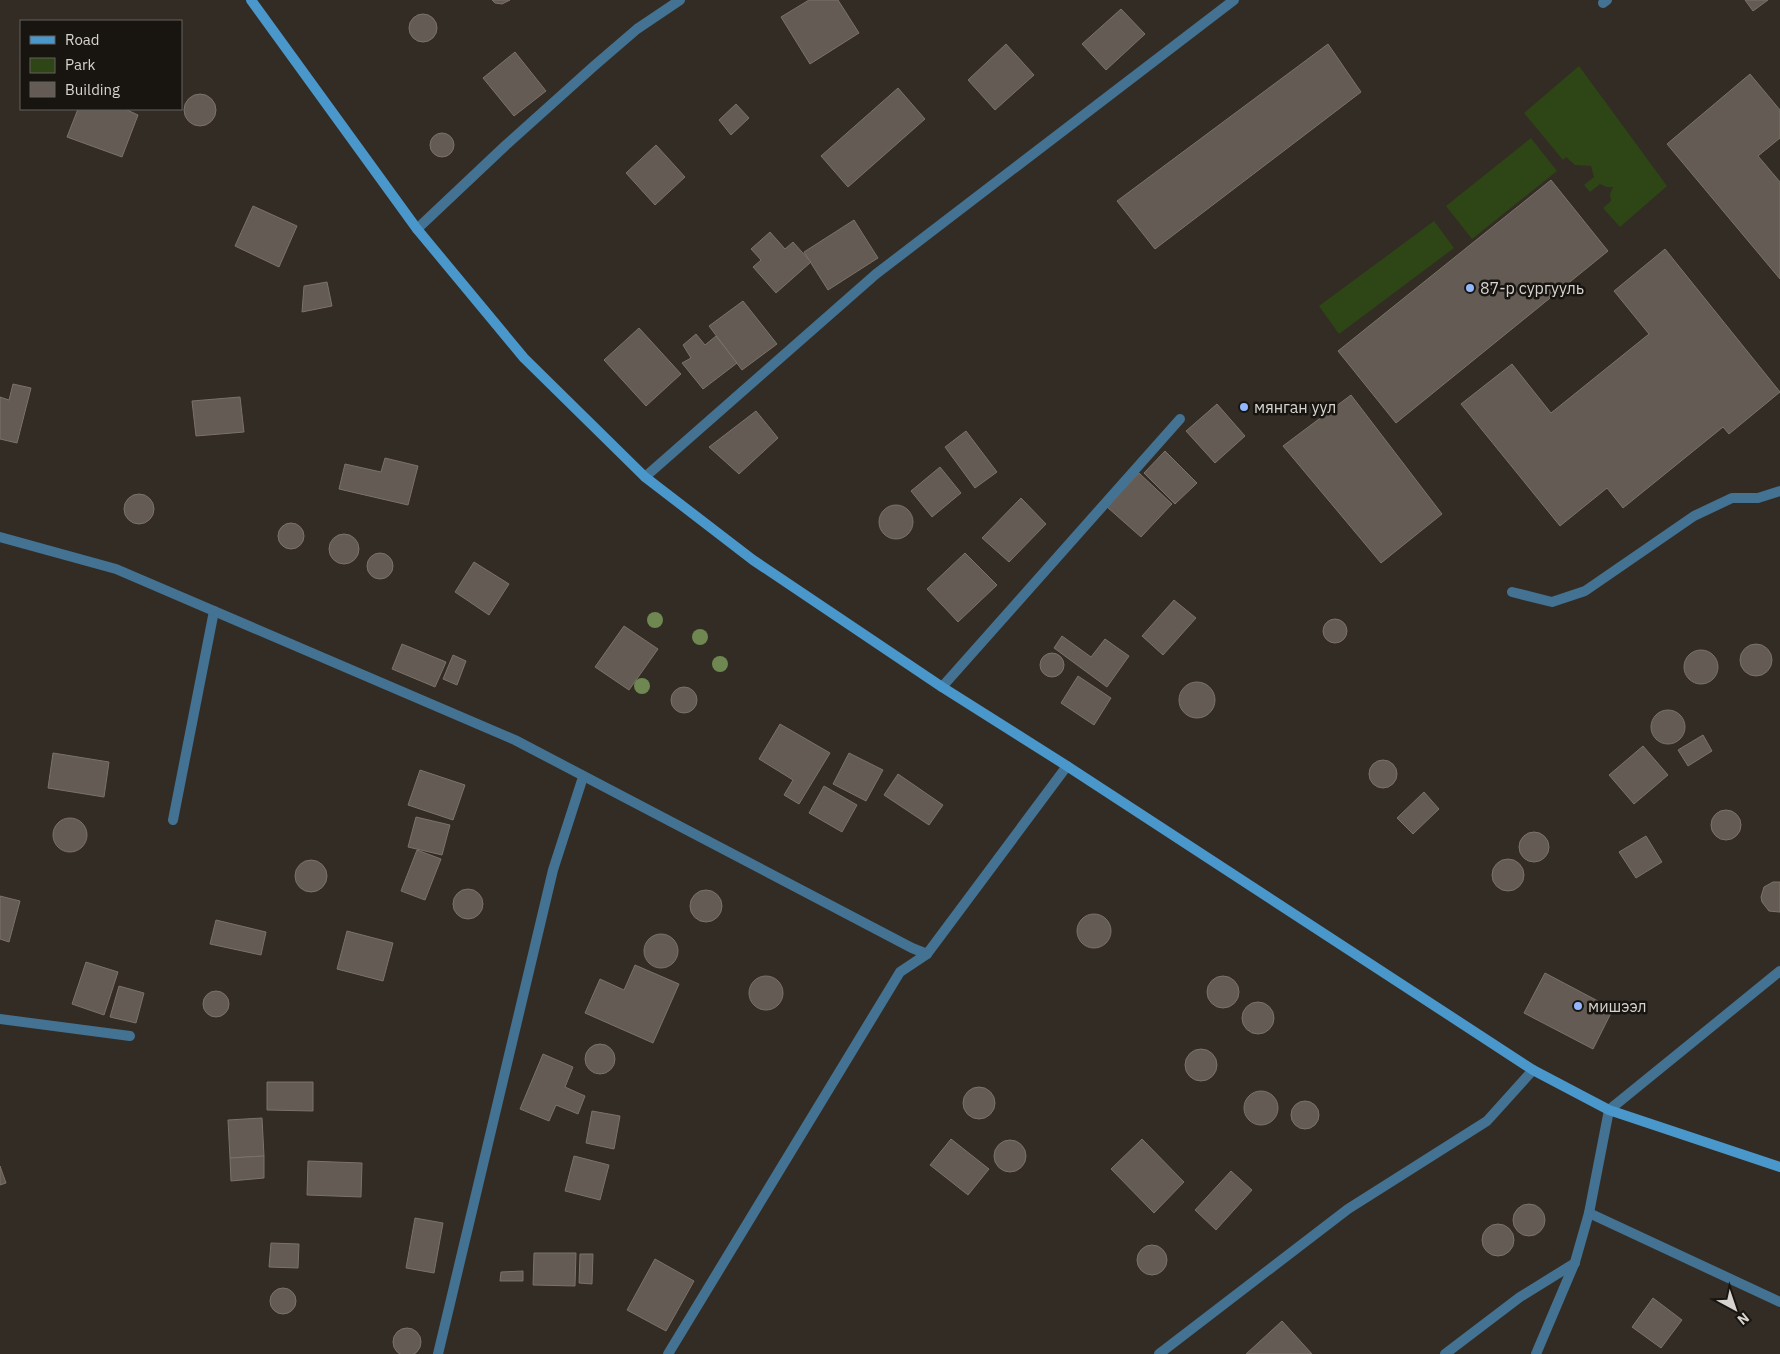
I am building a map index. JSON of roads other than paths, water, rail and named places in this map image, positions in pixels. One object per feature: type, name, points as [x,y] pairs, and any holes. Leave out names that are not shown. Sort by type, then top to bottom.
[{"type":"street","points":[[251,0],[418,229],[524,358],[645,477],[753,560],[942,687],[1067,766],[1533,1070],[1609,1110],[1780,1167]]},
{"type":"street","points":[[418,229],[506,145],[630,35],[680,0]]},
{"type":"street","points":[[645,477],[876,274],[1234,0]]},
{"type":"street","points":[[942,687],[1180,419]]},
{"type":"street","points":[[1512,592],[1552,602],[1585,591],[1694,516],[1732,498],[1758,498],[1780,491]]},
{"type":"street","points":[[0,537],[116,569],[515,740],[912,948],[928,954]]},
{"type":"street","points":[[173,820],[214,611]]},
{"type":"street","points":[[668,1354],[900,972],[928,954],[1067,766]]},
{"type":"street","points":[[438,1354],[553,870],[583,777]]},
{"type":"street","points":[[1536,1354],[1575,1262],[1589,1213],[1609,1110],[1780,971]]},
{"type":"street","points":[[0,1019],[130,1036]]},
{"type":"street","points":[[1159,1354],[1348,1209],[1487,1121],[1533,1070]]},
{"type":"street","points":[[1589,1213],[1780,1302]]},
{"type":"street","points":[[1445,1354],[1520,1297],[1575,1262]]},
{"type":"place","name":"87-р сургууль","points":[[1470,288]]},
{"type":"place","name":"мянган уул","points":[[1244,407]]},
{"type":"place","name":"мишээл","points":[[1578,1006]]}]
